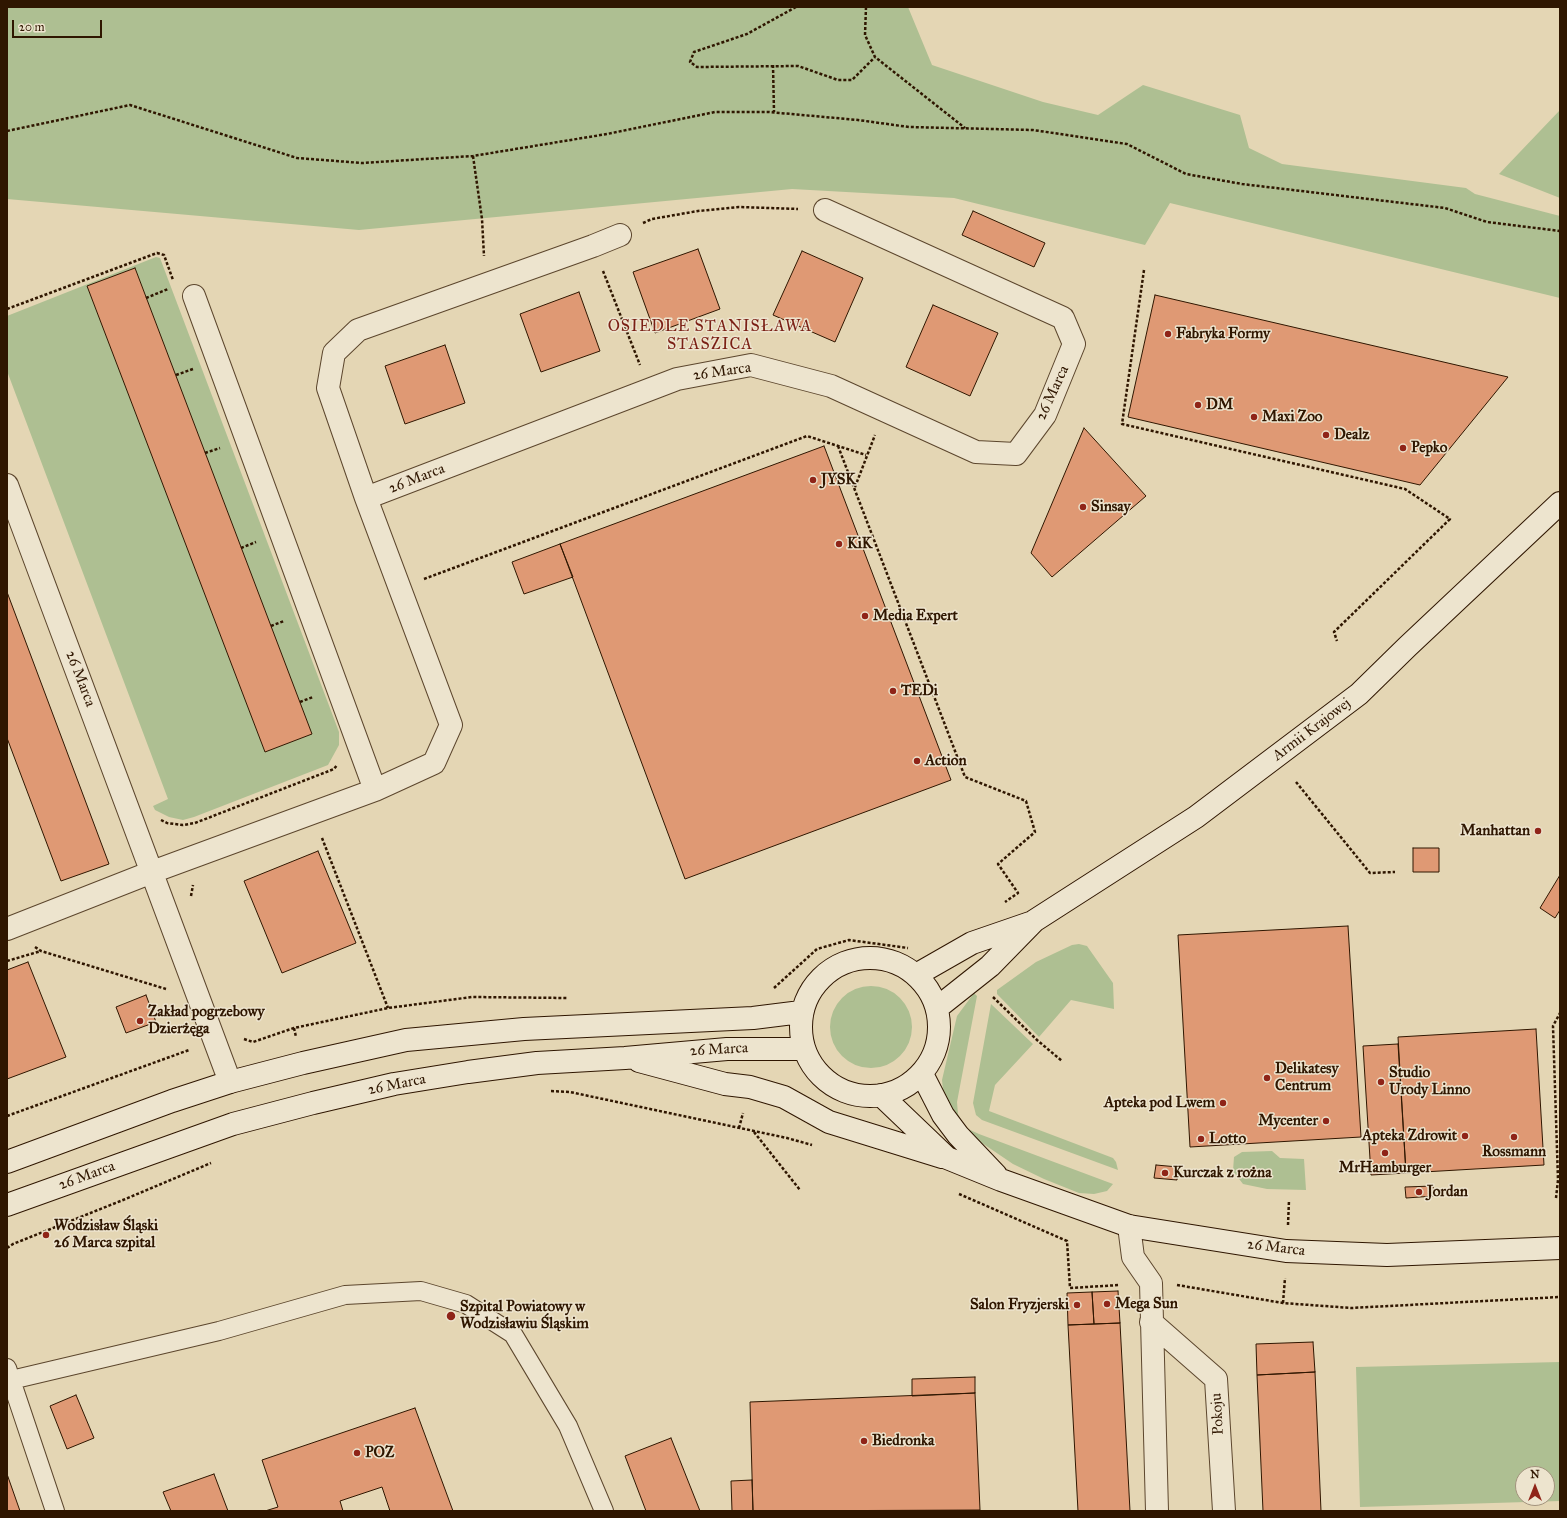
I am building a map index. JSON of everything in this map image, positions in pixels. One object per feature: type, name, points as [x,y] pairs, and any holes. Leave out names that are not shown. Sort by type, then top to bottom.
[{"type":"street","name":"26 Marca","points":[[366,498],[677,379],[751,365],[831,386],[976,452],[1016,454],[1046,415],[1074,344],[1063,318],[825,210]]},
{"type":"street","points":[[7,929],[152,872],[376,790],[434,763],[451,725],[366,498],[328,388],[334,353],[358,330],[620,235]]},
{"type":"street","points":[[194,296],[376,790]]},
{"type":"street","name":"26 Marca","points":[[7,485],[230,1082]]},
{"type":"street","name":"Armii Krajowej","points":[[937,1008],[990,966],[1034,921],[1196,817],[1359,694],[1413,641],[1560,503]]},
{"type":"street","name":"Armii Krajowej","points":[[916,975],[972,943],[1034,921]]},
{"type":"street","points":[[873,958],[890,961],[906,968],[916,975],[927,988],[937,1008],[939,1026],[938,1041],[933,1055],[922,1074],[903,1087],[881,1095],[857,1095],[834,1086],[816,1071],[804,1049],[800,1032],[801,1012],[813,987],[825,975],[839,965],[855,959],[873,958]]},
{"type":"street","name":"26 Marca","points":[[7,1162],[172,1101],[230,1082],[303,1063],[406,1040],[524,1029],[753,1018],[801,1012]]},
{"type":"street","name":"26 Marca","points":[[7,1205],[233,1124],[313,1102],[394,1084],[537,1063],[625,1058],[727,1049],[804,1049]]},
{"type":"street","points":[[625,1058],[725,1084],[750,1087],[784,1097],[830,1122],[947,1158]]},
{"type":"street","name":"26 Marca","points":[[922,1074],[943,1115],[958,1135],[1001,1180]]},
{"type":"street","name":"26 Marca","points":[[881,1095],[947,1158],[1001,1180],[1129,1226],[1286,1251],[1387,1255],[1560,1248]]},
{"type":"street","points":[[1129,1226],[1133,1257],[1151,1283],[1157,1511]]},
{"type":"street","name":"Pokoju","points":[[1151,1322],[1216,1379],[1224,1511]]},
{"type":"lane","points":[[56,1511],[8,1376],[219,1331],[345,1295],[420,1291],[466,1304],[513,1334],[568,1426],[604,1511]]},
{"type":"path","points":[[796,7],[747,34],[694,52],[690,62],[697,67],[773,65],[798,66],[838,80],[852,80],[875,57]]},
{"type":"path","points":[[866,7],[865,35],[875,57],[966,128]]},
{"type":"path","points":[[773,65],[774,112]]},
{"type":"path","points":[[7,131],[130,105],[298,158],[362,163],[473,156],[607,134],[715,112],[774,112],[858,120],[909,127],[1033,130],[1127,144],[1186,174],[1242,184],[1445,208],[1487,222],[1530,229],[1560,231]]},
{"type":"path","points":[[473,156],[482,219],[485,284]]},
{"type":"path","points":[[620,235],[628,229],[652,219],[698,211],[739,207],[825,210]]},
{"type":"path","points":[[593,246],[642,372]]},
{"type":"path","points":[[7,309],[157,253],[164,255],[176,286],[146,298]]},
{"type":"path","points":[[1144,270],[1122,424],[1405,489],[1450,519],[1334,632],[1337,641]]},
{"type":"path","points":[[855,488],[866,455],[877,431]]},
{"type":"path","points":[[400,588],[807,436],[866,455]]},
{"type":"path","points":[[838,446],[965,777],[1026,801],[1035,832],[998,864],[1018,894]]},
{"type":"path","points":[[133,821],[153,815],[167,823],[182,825],[195,823],[334,769],[338,763]]},
{"type":"path","points":[[1296,782],[1370,873],[1395,872]]},
{"type":"path","points":[[321,834],[388,1008]]},
{"type":"path","points":[[190,902],[192,887],[196,881]]},
{"type":"path","points":[[34,947],[41,951],[170,990]]},
{"type":"path","points":[[7,961],[41,951]]},
{"type":"path","points":[[992,996],[1037,1040],[1062,1061]]},
{"type":"path","points":[[1556,1198],[1558,1180],[1553,1026],[1560,1013]]},
{"type":"path","points":[[544,1090],[570,1092],[817,1146]]},
{"type":"path","points":[[754,1132],[800,1190]]},
{"type":"path","points":[[7,1248],[13,1244],[186,1175],[216,1160]]},
{"type":"path","points":[[955,1192],[1067,1241],[1070,1288],[1151,1283],[1171,1284],[1284,1303],[1350,1308],[1560,1297]]},
{"type":"path","points":[[1287,1228],[1289,1200]]},
{"type":"path","points":[[1284,1303],[1285,1274]]},
{"type":"green space","points":[[7,7],[908,7],[932,65],[1043,102],[1098,115],[1143,85],[1240,115],[1249,148],[1282,164],[1466,188],[1475,194],[1560,216],[1560,298],[1170,203],[1145,245],[954,198],[792,189],[359,230],[7,199]]},
{"type":"green space","points":[[1560,110],[1560,198],[1499,174]]},
{"type":"green space","points":[[156,257],[160,258],[339,732],[339,745],[328,765],[183,820],[169,817],[155,810],[153,806],[168,799],[7,371],[7,316]],"holes":[[[135,268],[312,734],[265,752],[87,286]]]},
{"type":"green space","points":[[1079,944],[1087,946],[1113,983],[1114,1009],[1071,1000],[1039,1037],[997,994],[997,990],[1036,962],[1072,945]]},
{"type":"green space","points":[[863,986],[879,986],[894,993],[905,1004],[912,1019],[912,1035],[909,1043],[900,1056],[887,1065],[879,1068],[863,1068],[848,1061],[837,1050],[830,1035],[830,1019],[837,1004],[848,993]]},
{"type":"green space","points":[[974,993],[977,996],[957,1102],[958,1114],[963,1124],[968,1129],[979,1134],[1113,1184],[1107,1191],[1094,1194],[1079,1193],[1044,1179],[1013,1164],[982,1143],[964,1127],[950,1106],[943,1090],[942,1080],[957,1016]]},
{"type":"green space","points":[[991,1004],[1033,1044],[995,1085],[989,1111],[1113,1158],[1116,1162],[1118,1170],[982,1120],[976,1115],[973,1103]]},
{"type":"green space","points":[[1272,1151],[1280,1158],[1304,1159],[1306,1190],[1267,1189],[1243,1184],[1233,1171],[1234,1157],[1242,1152]]},
{"type":"green space","points":[[1560,1362],[1560,1501],[1555,1501],[1555,1466],[1515,1466],[1515,1502],[1360,1507],[1356,1367]]},
{"type":"building","points":[[973,211],[1045,243],[1034,267],[962,235]]},
{"type":"building","points":[[698,249],[720,309],[655,333],[633,272]]},
{"type":"building","points":[[802,251],[863,278],[835,342],[773,315]]},
{"type":"building","points":[[135,268],[312,734],[265,752],[87,286]]},
{"type":"building","points":[[579,292],[600,351],[541,372],[520,314]]},
{"type":"building","points":[[1155,295],[1508,377],[1420,485],[1128,417]]},
{"type":"building","points":[[933,305],[998,333],[970,396],[906,367]]},
{"type":"building","points":[[445,345],[465,403],[405,424],[385,366]]},
{"type":"building","points":[[1084,428],[1146,496],[1052,577],[1031,553]]},
{"type":"building","points":[[824,446],[951,780],[685,879],[560,544]]},
{"type":"building","points":[[560,544],[573,577],[524,594],[512,562]]},
{"type":"building","points":[[7,592],[109,864],[61,881],[7,738]]},
{"type":"building","points":[[1413,848],[1439,848],[1439,872],[1413,872]]},
{"type":"building","points":[[318,851],[356,943],[282,973],[244,881]]},
{"type":"building","points":[[1560,875],[1560,910],[1555,918],[1540,908]]},
{"type":"building","points":[[1348,926],[1361,1137],[1190,1147],[1178,935]]},
{"type":"building","points":[[28,962],[66,1057],[7,1079],[7,970]]},
{"type":"building","points":[[146,995],[156,1022],[126,1033],[116,1007]]},
{"type":"building","points":[[1536,1029],[1544,1165],[1406,1173],[1398,1037]]},
{"type":"building","points":[[1398,1044],[1406,1173],[1371,1175],[1363,1046]]},
{"type":"building","points":[[1156,1165],[1178,1167],[1177,1180],[1154,1178]]},
{"type":"building","points":[[1433,1186],[1434,1196],[1406,1198],[1405,1187]]},
{"type":"building","points":[[1118,1291],[1120,1323],[1094,1324],[1092,1292]]},
{"type":"building","points":[[1092,1292],[1094,1324],[1068,1325],[1067,1293]]},
{"type":"building","points":[[1120,1323],[1130,1511],[1078,1511],[1068,1325]]},
{"type":"building","points":[[1313,1342],[1315,1372],[1257,1375],[1256,1344]]},
{"type":"building","points":[[1315,1372],[1321,1511],[1263,1511],[1257,1375]]},
{"type":"building","points":[[975,1377],[975,1393],[912,1396],[912,1379]]},
{"type":"building","name":"Biedronka","points":[[975,1393],[980,1510],[753,1511],[750,1402]]},
{"type":"building","points":[[76,1395],[94,1438],[67,1449],[50,1406]]},
{"type":"building","name":"POZ","points":[[415,1408],[453,1511],[390,1511],[382,1487],[340,1501],[343,1511],[265,1511],[278,1507],[262,1460]]},
{"type":"building","points":[[671,1438],[700,1511],[646,1511],[625,1456]]},
{"type":"building","points":[[7,1474],[20,1511],[7,1511]]},
{"type":"building","points":[[214,1474],[228,1511],[171,1511],[163,1492]]},
{"type":"building","points":[[752,1480],[753,1511],[732,1511],[731,1481]]},
{"type":"place","name":"Fabryka Formy","points":[[1168,334]]},
{"type":"place","name":"DM","points":[[1198,405]]},
{"type":"place","name":"Maxi Zoo","points":[[1254,417]]},
{"type":"place","name":"Dealz","points":[[1326,435]]},
{"type":"place","name":"Pepko","points":[[1403,448]]},
{"type":"place","name":"JYSK","points":[[813,480]]},
{"type":"place","name":"Sinsay","points":[[1083,507]]},
{"type":"place","name":"KiK","points":[[839,544]]},
{"type":"place","name":"Media Expert","points":[[865,616]]},
{"type":"place","name":"TEDi","points":[[893,691]]},
{"type":"place","name":"Action","points":[[917,761]]},
{"type":"place","name":"Manhattan","points":[[1538,831]]},
{"type":"place","name":"Zakład pogrzebowy Dzierżęga","points":[[140,1021]]},
{"type":"place","name":"Delikatesy Centrum","points":[[1267,1078]]},
{"type":"place","name":"Studio Urody Linno","points":[[1381,1082]]},
{"type":"place","name":"Apteka pod Lwem","points":[[1223,1103]]},
{"type":"place","name":"Mycenter","points":[[1326,1121]]},
{"type":"place","name":"Apteka Zdrowit","points":[[1465,1136]]},
{"type":"place","name":"Rossmann","points":[[1514,1137]]},
{"type":"place","name":"Lotto","points":[[1201,1139]]},
{"type":"place","name":"MrHamburger","points":[[1385,1153]]},
{"type":"place","name":"Kurczak z rożna","points":[[1165,1173]]},
{"type":"place","name":"Jordan","points":[[1419,1192]]},
{"type":"place","name":"Wodzisław Śląski 26 Marca szpital","points":[[46,1235]]},
{"type":"place","name":"Mega Sun","points":[[1107,1304]]},
{"type":"place","name":"Salon Fryzjerski","points":[[1077,1305]]},
{"type":"place","name":"Szpital Powiatowy w Wodzisławiu Śląskim","points":[[451,1316]]},
{"type":"place","name":"Biedronka","points":[[864,1441]]},
{"type":"place","name":"POZ","points":[[357,1453]]},
{"type":"district","name":"OSIEDLE STANISŁAWA STASZICA","points":[[710,336]]}]
